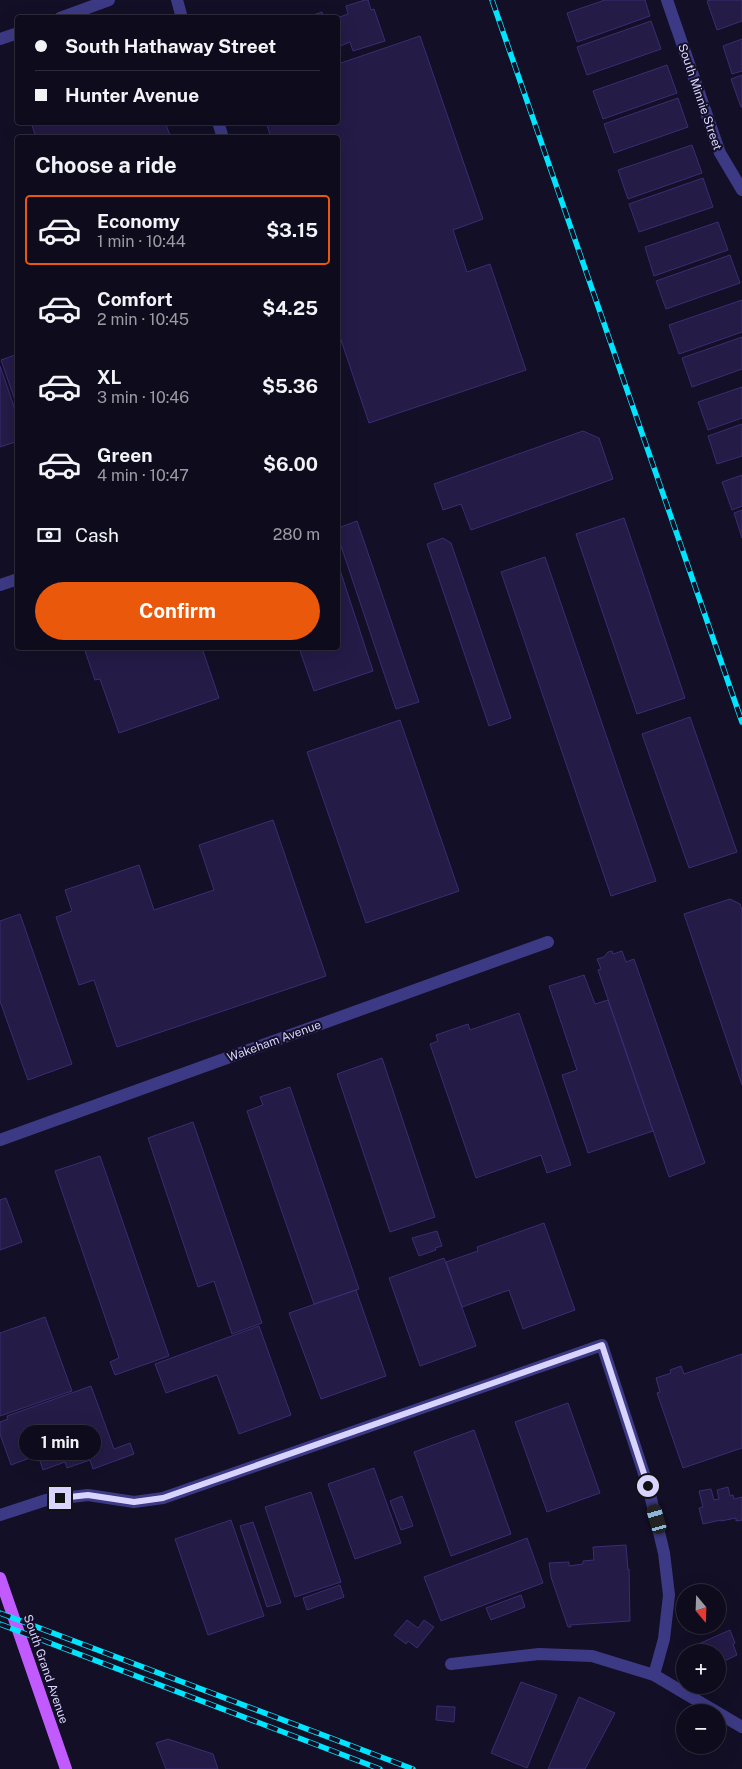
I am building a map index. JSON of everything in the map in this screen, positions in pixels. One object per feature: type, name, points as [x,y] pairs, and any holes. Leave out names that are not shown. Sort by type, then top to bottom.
[{"type":"main road","name":"South Grand Avenue","points":[[0,1578],[66,1769]]},
{"type":"street","points":[[68,15],[109,0]]},
{"type":"street","points":[[177,0],[181,15]]},
{"type":"street","name":"South Minnie Street","points":[[667,0],[720,153],[742,190]]},
{"type":"street","points":[[0,39],[15,34]]},
{"type":"street","points":[[0,585],[15,580]]},
{"type":"street","name":"Wakeham Avenue","points":[[0,1140],[548,942]]},
{"type":"street","points":[[0,1515],[46,1500],[88,1495],[134,1502],[163,1498],[602,1345],[648,1486],[664,1553],[670,1595],[664,1639],[654,1675]]},
{"type":"street","points":[[451,1664],[539,1654],[592,1656],[654,1675],[742,1727]]},
{"type":"building","points":[[368,0],[371,10],[374,9],[385,41],[353,51],[350,42],[340,46],[340,17],[348,14],[346,6]]},
{"type":"building","points":[[605,0],[645,0],[650,16],[577,42],[567,13]]},
{"type":"building","points":[[742,0],[742,21],[717,30],[707,1]]},
{"type":"building","points":[[651,21],[661,49],[587,75],[577,47]]},
{"type":"building","points":[[420,36],[483,219],[453,230],[467,272],[490,264],[526,370],[369,423],[340,337],[340,135],[270,135],[267,125],[340,125],[340,59],[341,63]]},
{"type":"building","points":[[742,39],[742,71],[732,74],[723,46]]},
{"type":"building","points":[[667,65],[677,93],[603,119],[593,91]]},
{"type":"building","points":[[742,75],[742,107],[741,107],[731,79]]},
{"type":"building","points":[[678,98],[688,127],[614,153],[604,124]]},
{"type":"building","points":[[32,125],[166,125],[170,135],[35,135]]},
{"type":"building","points":[[692,145],[702,173],[628,199],[618,170]]},
{"type":"building","points":[[703,178],[713,207],[639,232],[629,204]]},
{"type":"building","points":[[718,222],[728,250],[654,276],[645,247]]},
{"type":"building","points":[[730,255],[740,283],[666,309],[656,281]]},
{"type":"building","points":[[742,300],[742,332],[679,354],[669,325]]},
{"type":"building","points":[[742,337],[742,369],[692,387],[682,358]]},
{"type":"building","points":[[15,355],[15,400],[1,360]]},
{"type":"building","points":[[0,366],[15,409],[15,442],[0,447]]},
{"type":"building","points":[[742,387],[742,418],[708,430],[698,402]]},
{"type":"building","points":[[742,424],[742,456],[717,464],[708,436]]},
{"type":"building","points":[[583,431],[599,438],[613,479],[471,530],[461,504],[443,510],[434,484]]},
{"type":"building","points":[[742,475],[742,506],[732,510],[722,482]]},
{"type":"building","points":[[742,510],[742,538],[734,513]]},
{"type":"building","points":[[624,518],[685,698],[637,714],[576,534]]},
{"type":"building","points":[[357,521],[419,702],[396,709],[340,543],[340,527]]},
{"type":"building","points":[[443,538],[451,543],[511,718],[489,726],[427,544]]},
{"type":"building","points":[[545,557],[656,881],[611,896],[501,572]]},
{"type":"building","points":[[340,570],[373,671],[314,691],[300,650],[340,650]]},
{"type":"building","points":[[85,650],[203,650],[219,698],[119,733],[100,679],[95,680]]},
{"type":"building","points":[[690,717],[737,852],[689,868],[642,734]]},
{"type":"building","points":[[400,720],[459,891],[366,923],[307,752]]},
{"type":"building","points":[[273,820],[326,976],[117,1047],[94,980],[79,985],[56,917],[72,911],[65,890],[139,865],[154,910],[214,890],[199,845]]},
{"type":"building","points":[[730,899],[740,904],[742,910],[742,1085],[684,914]]},
{"type":"building","points":[[20,914],[72,1064],[28,1080],[0,1001],[0,921]]},
{"type":"building","points":[[612,951],[613,954],[622,951],[626,962],[634,959],[705,1163],[669,1177],[598,970],[601,969],[597,959],[604,957],[608,952]]},
{"type":"building","points":[[584,975],[595,1004],[608,1000],[653,1131],[588,1153],[562,1075],[577,1070],[549,986]]},
{"type":"building","points":[[519,1013],[571,1165],[547,1173],[541,1155],[476,1178],[430,1044],[438,1041],[436,1035],[468,1024],[470,1030]]},
{"type":"building","points":[[382,1058],[435,1217],[390,1232],[337,1074]]},
{"type":"building","points":[[290,1087],[359,1289],[314,1304],[247,1111],[263,1105],[260,1097]]},
{"type":"building","points":[[193,1122],[262,1323],[232,1334],[214,1281],[198,1287],[148,1138]]},
{"type":"building","points":[[100,1156],[169,1356],[115,1375],[110,1362],[119,1358],[55,1171]]},
{"type":"building","points":[[6,1198],[22,1242],[0,1250],[0,1200]]},
{"type":"building","points":[[544,1223],[575,1310],[523,1329],[509,1290],[462,1307],[446,1262],[478,1251],[477,1247]]},
{"type":"building","points":[[437,1231],[442,1246],[419,1256],[412,1238]]},
{"type":"building","points":[[444,1258],[476,1346],[420,1366],[389,1278]]},
{"type":"building","points":[[356,1290],[386,1376],[321,1399],[289,1313]]},
{"type":"building","points":[[45,1317],[72,1391],[0,1416],[0,1333]]},
{"type":"building","points":[[259,1326],[291,1415],[239,1434],[217,1375],[166,1393],[155,1364]]},
{"type":"building","points":[[742,1354],[742,1448],[683,1468],[657,1393],[660,1392],[656,1378],[671,1373],[670,1370],[681,1366],[684,1374]]},
{"type":"building","points":[[91,1386],[114,1449],[130,1443],[134,1454],[93,1469],[90,1460],[67,1468],[65,1462],[43,1470],[38,1455],[11,1465],[0,1434],[0,1422],[8,1419],[7,1416]]},
{"type":"building","points":[[568,1403],[600,1493],[547,1512],[515,1422]]},
{"type":"building","points":[[474,1430],[511,1534],[451,1556],[414,1452]]},
{"type":"building","points":[[374,1468],[401,1543],[355,1559],[328,1484]]},
{"type":"building","points":[[728,1487],[730,1496],[733,1495],[734,1499],[742,1497],[742,1520],[736,1521],[736,1518],[703,1524],[699,1508],[703,1507],[699,1491],[711,1489],[714,1500],[719,1499],[717,1490]]},
{"type":"building","points":[[311,1492],[341,1582],[295,1597],[265,1507]]},
{"type":"building","points":[[402,1496],[413,1526],[401,1530],[390,1501]]},
{"type":"building","points":[[231,1520],[264,1616],[208,1635],[175,1539]]},
{"type":"building","points":[[253,1522],[281,1603],[267,1607],[240,1526]]},
{"type":"building","points":[[527,1538],[543,1583],[441,1621],[424,1577]]},
{"type":"building","points":[[626,1545],[629,1569],[630,1621],[570,1625],[571,1627],[568,1627],[551,1577],[549,1563],[569,1562],[569,1566],[583,1564],[583,1561],[594,1560],[593,1547]]},
{"type":"building","points":[[340,1585],[344,1597],[307,1610],[303,1598]]},
{"type":"building","points":[[521,1595],[525,1607],[491,1620],[486,1608]]},
{"type":"building","points":[[407,1620],[418,1628],[424,1620],[434,1627],[417,1648],[408,1641],[406,1644],[394,1635]]},
{"type":"building","points":[[730,1630],[737,1655],[726,1660],[726,1644],[698,1644],[721,1634],[726,1634],[726,1632]]},
{"type":"building","points":[[521,1682],[557,1695],[527,1768],[491,1753]]},
{"type":"building","points":[[579,1697],[615,1713],[585,1769],[548,1769]]},
{"type":"building","points":[[437,1706],[455,1707],[454,1722],[436,1720]]},
{"type":"building","points":[[168,1739],[213,1754],[218,1769],[166,1769],[156,1743]]},
{"type":"railway","points":[[492,0],[742,722]]},
{"type":"railway","points":[[0,1613],[413,1769]]},
{"type":"railway","points":[[0,1624],[380,1769]]},
{"type":"route","points":[[60,1498],[88,1495],[134,1502],[163,1498],[602,1345],[648,1486]]}]
